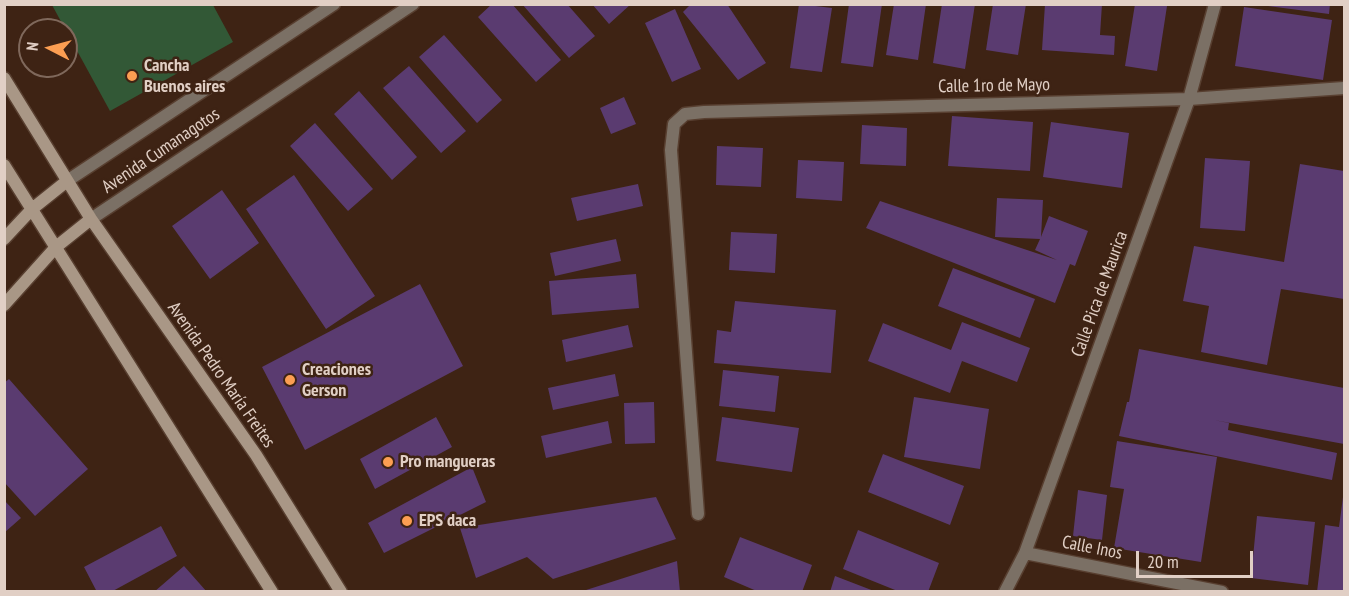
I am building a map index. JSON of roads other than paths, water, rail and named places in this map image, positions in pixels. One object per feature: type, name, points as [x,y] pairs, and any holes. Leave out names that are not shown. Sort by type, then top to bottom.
[{"type":"street","name":"Avenida Cumanagotos","points":[[4,239],[32,209],[67,181],[334,4]]},
{"type":"street","name":"Avenida Cumanagotos","points":[[4,305],[56,247],[91,219],[413,4]]},
{"type":"street","name":"Calle Pica de Maurica","points":[[1005,591],[1025,553],[1190,99],[1215,4]]},
{"type":"street","name":"Avenida Pedro María Freites","points":[[4,78],[91,219],[256,456],[342,591]]},
{"type":"street","name":"Calle 1ro de Mayo","points":[[698,513],[670,150],[674,124],[685,114],[1190,99],[1344,88]]},
{"type":"street","points":[[4,165],[272,591]]},
{"type":"street","name":"Calle Inos","points":[[1025,553],[1222,591]]},
{"type":"place","name":"Cancha Buenos aires","points":[[132,76]]},
{"type":"place","name":"Creaciones Gerson","points":[[290,380]]},
{"type":"place","name":"Pro mangueras","points":[[388,462]]},
{"type":"place","name":"EPS daca","points":[[407,521]]}]
